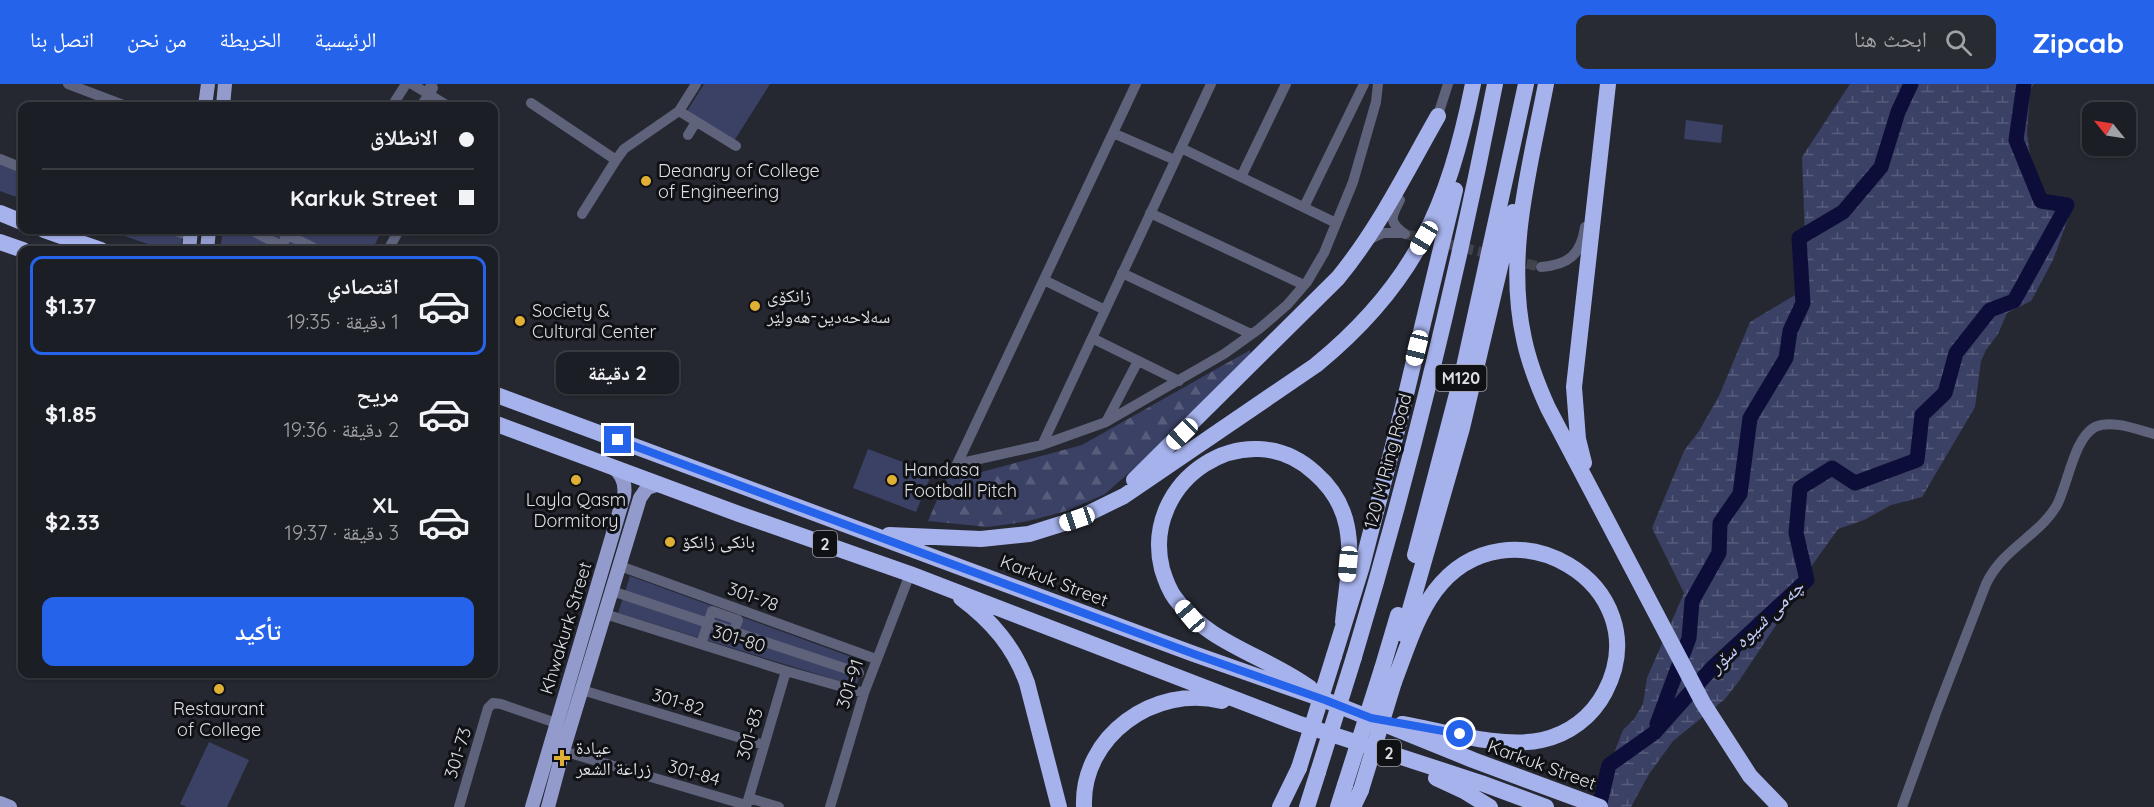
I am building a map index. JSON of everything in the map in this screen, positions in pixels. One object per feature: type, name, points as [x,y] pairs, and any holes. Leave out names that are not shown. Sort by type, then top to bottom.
[{"type":"highway","points":[[873,534],[959,539],[1006,537],[1045,530],[1093,512],[1151,479],[1316,365],[1372,313],[1406,268],[1432,222],[1448,185],[1465,126],[1473,84]]},
{"type":"highway","points":[[1285,807],[1343,622],[1356,589],[1402,411],[1479,84]]},
{"type":"highway","name":"120 M Ring Road","points":[[1306,807],[1378,578],[1463,238],[1495,84]]},
{"type":"highway","name":"M120","points":[[1338,807],[1353,787],[1382,669],[1433,487],[1464,367],[1526,84]]},
{"type":"highway","points":[[1394,682],[1400,644],[1480,357],[1541,84]]},
{"type":"highway","points":[[1546,84],[1521,215],[1518,255],[1523,336],[1529,359],[1548,408],[1703,703],[1750,776],[1780,807]]},
{"type":"highway","points":[[1602,509],[1583,460],[1578,439],[1574,387],[1608,84]]},
{"type":"highway","points":[[1093,512],[1143,473],[1338,278],[1387,210],[1438,116]]},
{"type":"highway","points":[[0,213],[18,220]]},
{"type":"highway","points":[[56,234],[90,246]]},
{"type":"highway","points":[[0,242],[18,248]]},
{"type":"highway","name":"Karkuk Street","points":[[498,395],[1194,654],[1325,700],[1600,807]]},
{"type":"highway","name":"Karkuk Street","points":[[498,424],[948,588],[1297,723],[1546,807]]},
{"type":"highway","points":[[1325,700],[1279,668],[1205,629],[1173,596],[1160,560],[1159,531],[1169,504],[1191,474],[1214,458],[1241,450],[1260,450],[1297,460],[1321,478],[1338,500],[1347,526],[1350,548],[1343,622]]},
{"type":"highway","points":[[1354,807],[1353,787],[1394,682],[1419,620],[1435,592],[1457,569],[1476,558],[1493,552],[1510,549],[1535,551],[1568,563],[1595,587],[1605,603],[1612,619],[1616,638],[1616,657],[1612,677],[1588,715],[1573,728],[1532,742],[1508,742],[1371,718]]},
{"type":"highway","points":[[948,588],[972,606],[1000,633],[1021,666],[1030,691],[1059,807]]},
{"type":"highway","points":[[1084,807],[1088,775],[1099,749],[1123,723],[1159,704],[1190,697],[1205,697],[1262,715],[1297,723]]},
{"type":"highway","points":[[1361,744],[1395,757],[1464,791],[1490,807]]},
{"type":"highway","points":[[1280,807],[1299,768]]},
{"type":"main road","points":[[206,102],[208,84]]},
{"type":"main road","points":[[223,102],[225,84]]},
{"type":"main road","name":"Khwakurk Street","points":[[532,807],[624,496],[622,478],[619,472],[609,465]]},
{"type":"main road","name":"Khwakurk Street","points":[[548,807],[563,751],[643,493],[647,488],[659,484]]},
{"type":"main road","points":[[0,803],[10,807]]},
{"type":"street","points":[[68,84],[98,90],[119,102]]},
{"type":"street","points":[[395,102],[406,84]]},
{"type":"street","points":[[412,84],[430,89],[445,102]]},
{"type":"street","points":[[582,214],[624,148],[679,111],[696,84]]},
{"type":"street","points":[[1136,84],[957,465],[1042,444],[1106,422],[1179,381],[1251,334],[1287,304],[1304,285],[1324,253],[1353,182],[1376,102],[1378,84]]},
{"type":"street","points":[[1042,444],[1210,84]]},
{"type":"street","points":[[1241,177],[1286,84]]},
{"type":"street","points":[[1304,207],[1364,84]]},
{"type":"street","points":[[1367,240],[1383,233],[1405,234],[1394,224],[1393,213],[1425,152],[1448,84]]},
{"type":"street","points":[[1541,267],[1569,260],[1583,239],[1600,84]]},
{"type":"street","points":[[531,103],[616,160]]},
{"type":"street","points":[[679,111],[735,146]]},
{"type":"street","points":[[688,135],[696,122]]},
{"type":"street","points":[[1113,133],[1175,160]]},
{"type":"street","points":[[1181,148],[1336,223]]},
{"type":"street","points":[[0,159],[18,166]]},
{"type":"street","points":[[1150,213],[1304,285]]},
{"type":"street","points":[[258,234],[278,246]]},
{"type":"street","points":[[286,234],[310,246]]},
{"type":"street","points":[[1122,273],[1251,334]]},
{"type":"street","points":[[1044,280],[1105,310]]},
{"type":"street","points":[[1092,338],[1179,381]]},
{"type":"street","points":[[1106,422],[1138,361]]},
{"type":"street","points":[[1902,807],[1936,713],[1986,584],[1995,567],[2051,513],[2060,498],[2088,432],[2103,424],[2129,427],[2154,434]]},
{"type":"street","name":"301-78","points":[[620,566],[876,659]]},
{"type":"street","name":"301-91","points":[[830,807],[864,693],[910,574]]},
{"type":"street","points":[[612,591],[708,623]]},
{"type":"street","points":[[700,644],[712,611],[738,620],[734,631],[859,672]]},
{"type":"street","name":"301-80","points":[[605,614],[864,693]]},
{"type":"street","name":"301-83","points":[[747,803],[786,671]]},
{"type":"street","name":"301-82","points":[[582,690],[764,745]]},
{"type":"street","name":"301-73","points":[[459,807],[488,708],[493,703],[556,723]]},
{"type":"street","name":"301-84","points":[[563,751],[747,803],[779,807]]},
{"type":"green space","points":[[704,84],[770,84],[734,141],[687,111]]},
{"type":"green space","points":[[1850,84],[2034,84],[2030,90],[2027,133],[2034,186],[2069,216],[2053,260],[2031,301],[2007,313],[1998,334],[1986,350],[1981,361],[1975,407],[1922,497],[1891,505],[1864,520],[1838,529],[1813,564],[1790,604],[1739,681],[1725,699],[1673,741],[1649,774],[1631,807],[1593,807],[1623,730],[1634,719],[1643,704],[1647,678],[1684,593],[1652,528],[1684,451],[1699,431],[1719,396],[1750,322],[1807,288],[1802,157]]},
{"type":"green space","points":[[1686,120],[1723,125],[1721,143],[1684,139]]},
{"type":"green space","points":[[0,161],[18,168],[18,198],[0,191]]},
{"type":"green space","points":[[119,234],[183,235],[181,246],[153,246]]},
{"type":"green space","points":[[222,234],[380,234],[374,246],[221,246]]},
{"type":"green space","points":[[1250,350],[1250,357],[1148,456],[1105,494],[1067,511],[1024,522],[988,527],[928,521],[949,472],[978,473],[1082,445]]},
{"type":"green space","name":"Handasa Football Pitch","points":[[868,449],[932,473],[916,512],[853,488]]},
{"type":"green space","points":[[630,576],[865,662],[856,686],[618,613]]},
{"type":"green space","points":[[209,742],[249,760],[227,807],[187,807],[180,804]]},
{"type":"waterway","points":[[1657,724],[1689,638],[1692,601],[1719,553],[1720,523],[1740,494],[1750,418],[1786,358],[1790,331],[1803,303],[1799,238],[1843,212],[1881,167],[1898,112],[1911,84]]},
{"type":"waterway","name":"چەمی شیوە سۆر","points":[[1599,807],[1609,765],[1654,733],[1712,668],[1807,580],[1796,533],[1800,488],[1832,468],[1855,483],[1917,460],[1922,415],[1945,393],[1956,353],[1990,310],[2014,301],[2067,205],[2041,201],[2016,140],[2024,84]]},
{"type":"tunnel","points":[[1405,234],[1494,255]]},
{"type":"tunnel","points":[[1512,260],[1541,267]]},
{"type":"place","name":"Deanary of College of Engineering","points":[[646,181]]},
{"type":"place","name":"زانکۆی سەلاحەدین-هەولێر","points":[[755,306]]},
{"type":"place","name":"Society & Cultural Center","points":[[520,321]]},
{"type":"place","name":"Layla Qasm Dormitory","points":[[576,480]]},
{"type":"place","name":"Handasa Football Pitch","points":[[892,480]]},
{"type":"place","name":"بانکی زانکۆ","points":[[670,542]]},
{"type":"place","name":"Restaurant of College","points":[[219,689]]},
{"type":"place","name":"عيادة زراعة الشعر","points":[[562,758]]},
{"type":"route","points":[[618,440],[1371,718],[1460,734]]}]
